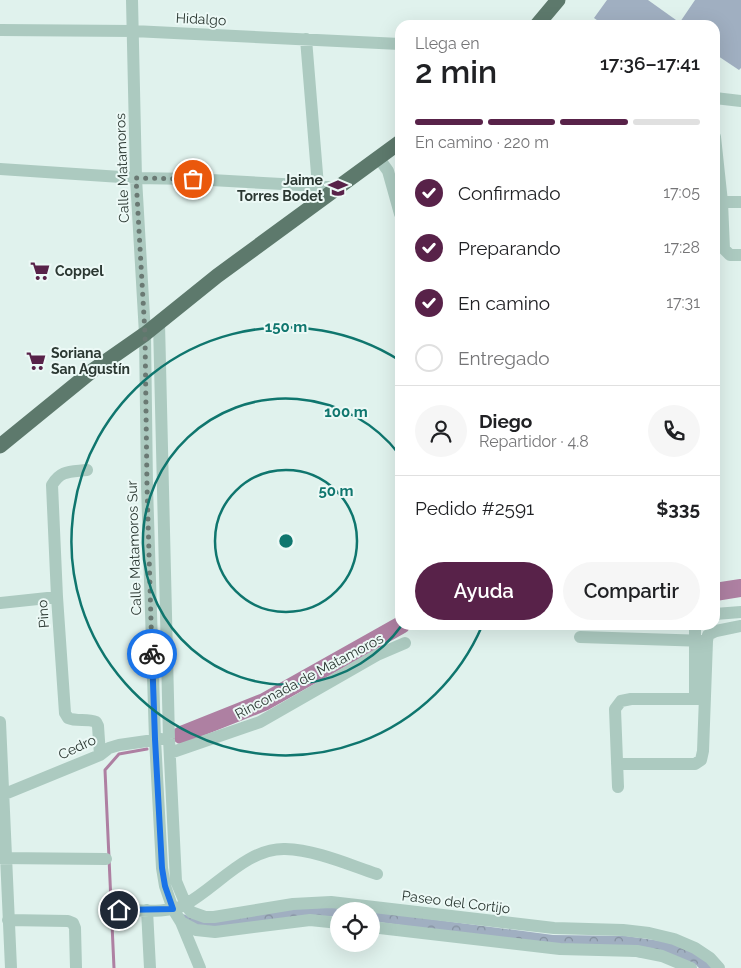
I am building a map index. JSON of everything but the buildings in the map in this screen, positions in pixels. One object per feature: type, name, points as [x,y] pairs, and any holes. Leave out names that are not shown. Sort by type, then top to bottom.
[{"type":"main road","points":[[542,20],[558,0]]},
{"type":"main road","points":[[0,446],[92,371],[145,334],[217,276],[395,145]]},
{"type":"street","name":"Calle Matamoros","points":[[132,0],[136,178],[145,334]]},
{"type":"street","name":"Hidalgo","points":[[0,30],[133,31],[395,44]]},
{"type":"street","points":[[306,39],[318,186]]},
{"type":"street","points":[[720,99],[741,101]]},
{"type":"street","points":[[378,157],[388,171],[395,196]]},
{"type":"street","points":[[0,169],[136,178],[193,179],[337,187]]},
{"type":"street","points":[[720,183],[724,249],[730,255],[741,254]]},
{"type":"street","points":[[722,202],[741,202]]},
{"type":"street","points":[[159,323],[169,739],[176,881],[186,905]]},
{"type":"street","name":"Calle Matamoros Sur","points":[[145,334],[147,486],[155,739],[162,868],[165,886],[173,909],[181,922],[200,968]]},
{"type":"street","name":"Pino","points":[[87,470],[64,472],[56,479],[52,486],[57,597],[65,713],[68,718],[73,720],[91,720],[96,722],[98,726],[100,755]]},
{"type":"street","points":[[147,486],[164,485]]},
{"type":"street","points":[[0,602],[57,597]]},
{"type":"street","points":[[720,614],[741,612]]},
{"type":"street","points":[[580,637],[701,640],[716,631],[741,626]]},
{"type":"street","points":[[617,764],[695,764],[701,760],[703,750],[700,699],[701,640],[697,630]]},
{"type":"street","name":"Rinconada de Matamoros","points":[[170,753],[260,722],[377,656],[405,643]]},
{"type":"street","points":[[618,787],[615,709],[621,700],[700,699]]},
{"type":"street","points":[[0,722],[3,858],[10,968]]},
{"type":"street","name":"Cedro","points":[[2,796],[100,755],[110,748],[155,739],[169,739]]},
{"type":"street","points":[[119,910],[173,909],[186,905],[246,861],[276,850],[300,851],[324,856],[377,874]]},
{"type":"street","points":[[3,858],[106,859]]},
{"type":"street","name":"Paseo del Cortijo","points":[[186,905],[190,912],[214,917],[293,904],[331,902],[554,928],[623,930],[649,933],[674,939],[695,948],[710,958],[719,968]]},
{"type":"street","points":[[146,910],[150,968]]},
{"type":"street","points":[[8,920],[68,921],[73,923],[75,928],[76,968]]},
{"type":"street","points":[[181,922],[196,930],[215,932],[310,920],[330,922]]},
{"type":"street","points":[[380,928],[560,949],[637,951],[662,956],[691,968]]},
{"type":"green space","points":[[607,0],[648,0],[676,20],[597,20],[594,18]]},
{"type":"green space","points":[[695,0],[741,0],[741,68],[739,70],[720,57],[720,20],[681,20]]},
{"type":"green space","points":[[330,906],[330,916],[297,916],[214,930],[186,923],[183,914],[198,920],[295,908]]},
{"type":"green space","points":[[380,912],[553,935],[626,936],[675,943],[706,959],[713,968],[699,968],[696,965],[380,922]]},
{"type":"waterway","points":[[720,591],[741,588]]},
{"type":"waterway","points":[[181,735],[264,702],[395,628]]},
{"type":"waterway","points":[[177,738],[181,735]]},
{"type":"waterway","points":[[114,968],[105,770],[119,754],[147,749]]},
{"type":"way so far","points":[[152,654],[145,334],[136,178],[193,179]]},
{"type":"place","name":"Jaime Torres Bodet","points":[[338,188]]},
{"type":"place","name":"Coppel","points":[[40,271]]},
{"type":"place","name":"Soriana San Agustín","points":[[36,361]]},
{"type":"route","points":[[119,910],[173,909],[165,886],[162,868],[152,654]]}]
